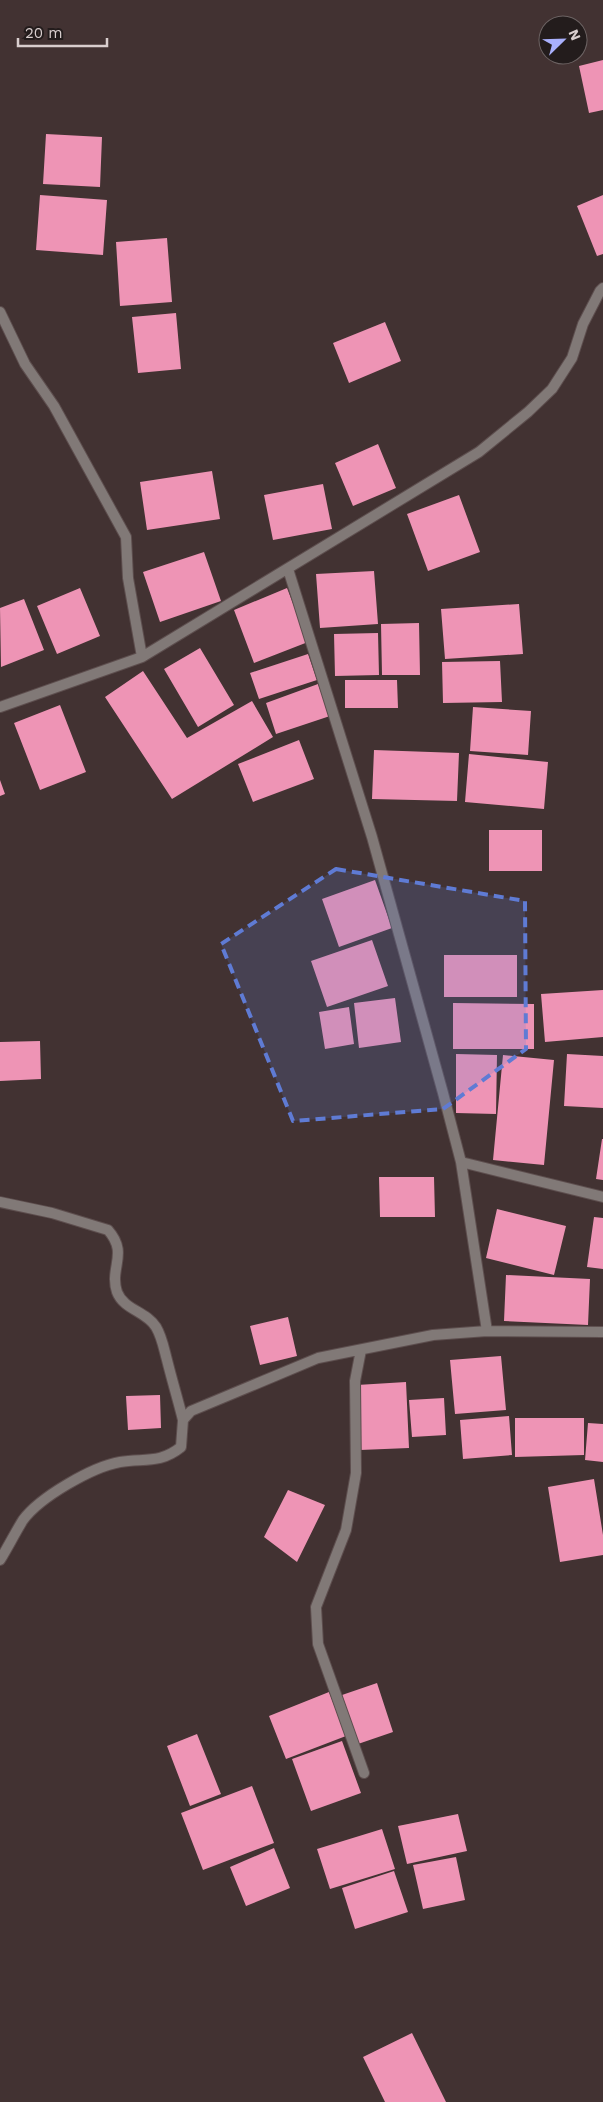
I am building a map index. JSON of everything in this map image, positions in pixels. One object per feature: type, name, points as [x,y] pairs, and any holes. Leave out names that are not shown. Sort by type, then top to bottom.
[{"type":"street","points":[[0,707],[142,657],[479,452],[528,412],[552,389],[572,358],[583,324],[603,288]]},
{"type":"street","points":[[0,312],[25,364],[54,406],[126,537],[128,578],[142,657]]},
{"type":"street","points":[[288,569],[372,837],[461,1162],[487,1331]]},
{"type":"street","points":[[461,1162],[603,1197]]},
{"type":"street","points":[[0,1202],[108,1230],[114,1237],[119,1248],[115,1282],[118,1292],[124,1304],[147,1317],[156,1327],[162,1340],[183,1420],[181,1447],[172,1454],[162,1459],[119,1462],[80,1476],[54,1493],[24,1519],[0,1560]]},
{"type":"street","points":[[183,1420],[190,1411],[199,1406],[318,1358],[433,1335],[487,1331],[603,1332]]},
{"type":"street","points":[[361,1350],[355,1382],[356,1473],[346,1530],[316,1607],[318,1644],[364,1773]]},
{"type":"highlighted area","points":[[336,869],[525,901],[526,1049],[443,1109],[293,1121],[221,944]]},
{"type":"building","points":[[603,60],[603,110],[589,113],[579,66]]},
{"type":"building","points":[[46,134],[102,137],[100,187],[43,184]]},
{"type":"building","points":[[40,195],[107,200],[103,255],[36,250]]},
{"type":"building","points":[[603,195],[603,254],[597,256],[577,206]]},
{"type":"building","points":[[167,238],[172,302],[120,306],[116,242]]},
{"type":"building","points":[[176,313],[181,369],[138,373],[132,317]]},
{"type":"building","points":[[385,322],[401,361],[349,383],[333,343]]},
{"type":"building","points":[[378,444],[396,488],[353,506],[335,463]]},
{"type":"building","points":[[212,471],[220,519],[147,530],[140,482]]},
{"type":"building","points":[[323,484],[332,529],[273,540],[264,495]]},
{"type":"building","points":[[459,495],[480,552],[428,571],[407,514]]},
{"type":"building","points":[[204,552],[221,601],[160,622],[143,572]]},
{"type":"building","points":[[374,571],[378,624],[320,628],[316,574]]},
{"type":"building","points":[[80,588],[100,636],[57,654],[37,606]]},
{"type":"building","points":[[287,588],[308,642],[254,663],[234,610]]},
{"type":"building","points":[[24,599],[44,650],[1,667],[0,608]]},
{"type":"building","points":[[519,604],[523,654],[445,659],[441,609]]},
{"type":"building","points":[[419,623],[420,675],[382,675],[381,624]]},
{"type":"building","points":[[378,633],[379,675],[335,676],[334,634]]},
{"type":"building","points":[[200,648],[234,705],[198,727],[164,669]]},
{"type":"building","points":[[308,654],[317,680],[259,699],[250,673]]},
{"type":"building","points":[[500,661],[502,702],[443,703],[442,662]]},
{"type":"building","points":[[143,671],[187,738],[252,701],[273,737],[172,799],[105,697]]},
{"type":"building","points":[[345,680],[397,680],[398,708],[345,708]]},
{"type":"building","points":[[318,684],[330,716],[276,734],[266,703]]},
{"type":"building","points":[[60,705],[86,772],[40,790],[14,723]]},
{"type":"building","points":[[473,707],[531,711],[528,755],[470,751]]},
{"type":"building","points":[[299,740],[314,779],[253,802],[238,764]]},
{"type":"building","points":[[374,750],[459,753],[457,801],[372,799]]},
{"type":"building","points":[[469,754],[548,762],[544,809],[465,802]]},
{"type":"building","points":[[0,780],[5,794],[0,796]]},
{"type":"building","points":[[489,830],[542,830],[542,871],[489,871]]},
{"type":"building","points":[[375,880],[392,928],[339,947],[322,899]]},
{"type":"building","points":[[372,940],[388,986],[327,1007],[311,961]]},
{"type":"building","points":[[444,955],[517,955],[517,997],[444,997]]},
{"type":"building","points":[[603,990],[603,1037],[545,1042],[541,994]]},
{"type":"building","points":[[395,998],[401,1042],[359,1048],[354,1003]]},
{"type":"building","points":[[453,1003],[534,1004],[534,1049],[453,1049]]},
{"type":"building","points":[[349,1007],[354,1044],[325,1049],[319,1012]]},
{"type":"building","points":[[40,1041],[41,1079],[0,1081],[0,1042]]},
{"type":"building","points":[[456,1054],[497,1055],[496,1114],[456,1113]]},
{"type":"building","points":[[567,1054],[603,1056],[603,1108],[564,1106]]},
{"type":"building","points":[[503,1055],[554,1060],[544,1165],[493,1160]]},
{"type":"building","points":[[603,1139],[603,1180],[596,1179]]},
{"type":"building","points":[[379,1177],[434,1177],[435,1217],[380,1217]]},
{"type":"building","points":[[497,1209],[566,1226],[554,1275],[486,1258]]},
{"type":"building","points":[[594,1217],[603,1218],[603,1269],[587,1267]]},
{"type":"building","points":[[506,1275],[590,1279],[588,1325],[504,1321]]},
{"type":"building","points":[[288,1317],[297,1356],[260,1365],[250,1326]]},
{"type":"building","points":[[501,1356],[506,1410],[455,1414],[450,1360]]},
{"type":"building","points":[[406,1382],[409,1448],[360,1450],[357,1385]]},
{"type":"building","points":[[160,1395],[161,1428],[128,1430],[126,1396]]},
{"type":"building","points":[[444,1398],[446,1435],[412,1437],[409,1400]]},
{"type":"building","points":[[509,1416],[512,1455],[463,1459],[460,1420]]},
{"type":"building","points":[[515,1418],[584,1418],[584,1455],[515,1457]]},
{"type":"building","points":[[588,1423],[603,1424],[603,1462],[585,1460]]},
{"type":"building","points":[[594,1479],[603,1535],[603,1555],[560,1562],[548,1487]]},
{"type":"building","points":[[288,1490],[325,1505],[297,1562],[264,1537]]},
{"type":"building","points":[[377,1683],[393,1732],[358,1744],[342,1695]]},
{"type":"building","points":[[329,1692],[346,1736],[286,1759],[269,1716]]},
{"type":"building","points":[[197,1734],[221,1794],[190,1806],[167,1746]]},
{"type":"building","points":[[342,1741],[361,1793],[311,1811],[292,1759]]},
{"type":"building","points":[[252,1786],[274,1843],[203,1870],[181,1813]]},
{"type":"building","points":[[458,1814],[467,1851],[407,1864],[398,1826]]},
{"type":"building","points":[[382,1829],[395,1869],[330,1889],[317,1849]]},
{"type":"building","points":[[274,1848],[290,1888],[246,1906],[230,1867]]},
{"type":"building","points":[[456,1857],[465,1900],[423,1909],[413,1865]]},
{"type":"building","points":[[394,1871],[408,1912],[355,1929],[342,1888]]},
{"type":"building","points":[[412,2033],[446,2102],[385,2102],[363,2057]]}]
